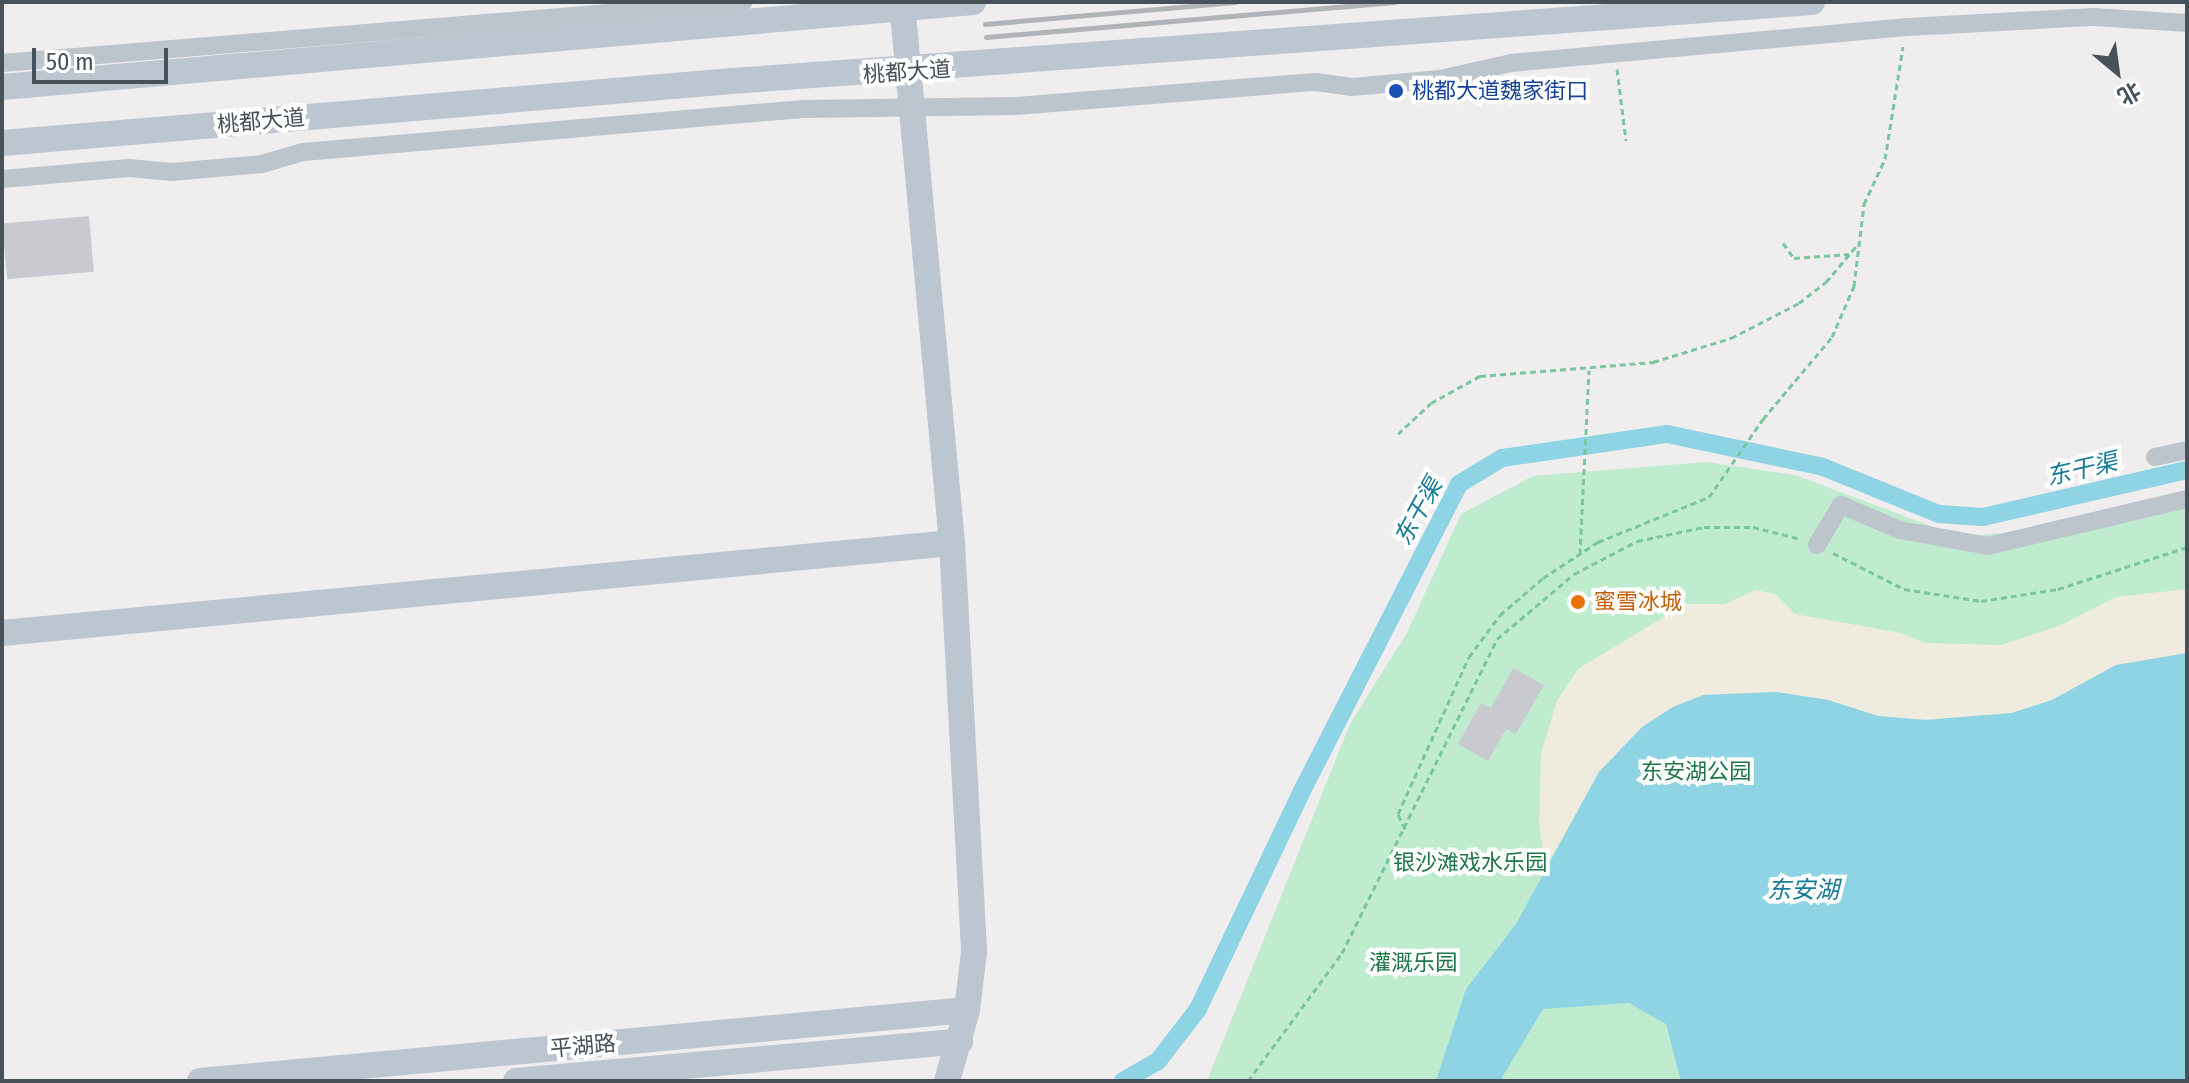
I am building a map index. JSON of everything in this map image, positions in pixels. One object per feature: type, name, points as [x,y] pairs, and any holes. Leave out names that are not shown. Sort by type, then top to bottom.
[{"type":"street","points":[[2,63],[743,2]]},
{"type":"street","points":[[2,87],[903,5],[973,2]]},
{"type":"street","name":"桃都大道","points":[[2,143],[716,83],[908,72],[1812,2]]},
{"type":"street","points":[[903,5],[952,543],[974,952],[967,1010],[947,1081]]},
{"type":"street","points":[[2,179],[129,168],[172,172],[262,164],[303,152],[911,105],[1016,106],[1316,82],[1352,87],[1615,54],[1907,27],[2094,17],[2187,23]]},
{"type":"street","points":[[2155,457],[2187,450]]},
{"type":"street","points":[[1817,545],[1841,505],[1900,530],[1988,546],[2187,499]]},
{"type":"street","points":[[2,633],[952,543]]},
{"type":"street","name":"平湖路","points":[[200,1081],[967,1010]]},
{"type":"street","name":"平湖路","points":[[516,1081],[960,1041]]},
{"type":"path","points":[[1406,831],[1398,814],[1469,657],[1500,615],[1580,554],[1709,497],[1763,419],[1832,337],[1854,286],[1864,204],[1885,159],[1892,87],[1907,27]]},
{"type":"path","points":[[1615,54],[1626,140]]},
{"type":"path","points":[[1783,243],[1794,258],[1849,254]]},
{"type":"path","points":[[1398,434],[1431,403],[1480,376],[1653,362],[1731,338],[1799,303],[1826,282],[1859,243]]},
{"type":"path","points":[[1580,554],[1589,369]]},
{"type":"path","points":[[1248,1081],[1342,953],[1406,831],[1497,639],[1574,574],[1637,541],[1704,527],[1753,527],[1817,545],[1904,589],[1981,601],[2058,589],[2187,547]]},
{"type":"green space","name":"东安湖公园","points":[[1706,462],[1795,475],[1960,537],[2113,522],[2187,506],[2187,1081],[1207,1081],[1350,724],[1408,631],[1461,514],[1533,476]]},
{"type":"sand","points":[[2187,589],[2187,653],[2116,665],[2052,700],[2012,713],[1925,720],[1878,716],[1828,700],[1776,692],[1703,695],[1673,707],[1599,772],[1545,869],[1539,823],[1541,753],[1557,701],[1578,669],[1685,604],[1725,604],[1756,590],[1775,594],[1795,614],[1901,633],[1925,643],[2002,645],[2059,626],[2116,597]]},
{"type":"water","name":"东安湖","points":[[2187,653],[2187,1081],[1681,1081],[1666,1024],[1629,1003],[1543,1009],[1500,1081],[1436,1081],[1466,989],[1516,924],[1599,772],[1642,727],[1673,707],[1704,695],[1776,692],[1828,700],[1878,716],[1925,720],[2012,713],[2052,700],[2116,665]]},
{"type":"building","points":[[89,216],[94,272],[7,279],[2,224]]},
{"type":"building","points":[[1513,668],[1544,685],[1516,734],[1506,729],[1488,761],[1458,744],[1481,703],[1491,708]]},
{"type":"waterway","name":"东干渠","points":[[1123,1081],[1158,1061],[1198,1009],[1305,785],[1459,484],[1502,458],[1667,434],[1823,467],[1939,514],[1983,517],[2183,471]]},
{"type":"railway","points":[[985,24],[1235,2]]},
{"type":"railway","points":[[986,37],[1395,2]]},
{"type":"place","name":"桃都大道魏家街口","points":[[1396,91]]},
{"type":"place","name":"蜜雪冰城","points":[[1578,602]]},
{"type":"park label","name":"银沙滩戏水乐园","points":[[1470,863]]},
{"type":"park label","name":"灌溉乐园","points":[[1413,963]]}]
